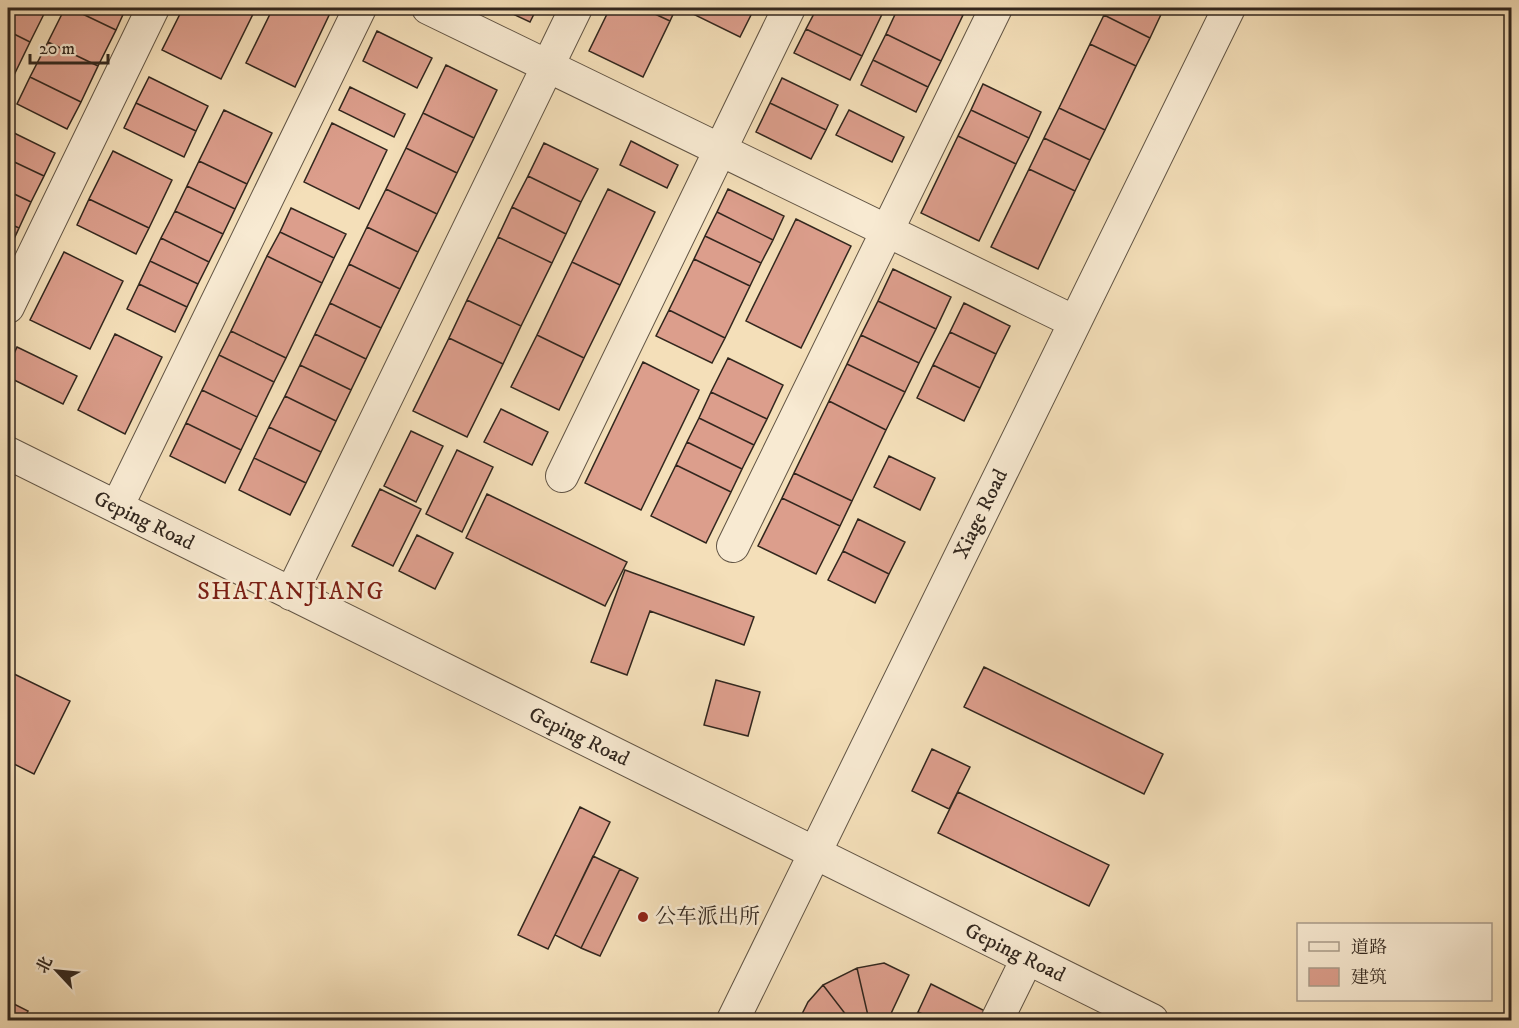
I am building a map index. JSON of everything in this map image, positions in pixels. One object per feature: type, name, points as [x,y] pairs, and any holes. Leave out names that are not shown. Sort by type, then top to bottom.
[{"type":"street","points":[[8,307],[153,8]]},
{"type":"street","points":[[117,507],[360,8]]},
{"type":"street","points":[[428,8],[1074,322]]},
{"type":"street","points":[[291,594],[576,8]]},
{"type":"street","points":[[562,476],[789,8]]},
{"type":"street","points":[[733,546],[996,8]]},
{"type":"street","name":"Xiage Road","points":[[733,1020],[1229,8]]},
{"type":"street","name":"Geping Road","points":[[8,453],[1152,1020]]},
{"type":"street","points":[[997,1020],[1027,959]]},
{"type":"building","points":[[8,8],[35,8],[45,12],[30,42],[8,31]]},
{"type":"building","points":[[65,8],[70,8],[116,30],[98,66],[48,42]]},
{"type":"building","points":[[70,8],[126,8],[116,30]]},
{"type":"building","points":[[183,8],[256,8],[221,79],[162,50]]},
{"type":"building","points":[[273,8],[332,9],[295,87],[246,63]]},
{"type":"building","points":[[500,8],[537,8],[530,22]]},
{"type":"building","points":[[610,8],[642,8],[670,21],[643,77],[589,51]]},
{"type":"building","points":[[642,8],[676,8],[670,21]]},
{"type":"building","points":[[696,8],[747,8],[753,11],[740,37],[693,14]]},
{"type":"building","points":[[817,8],[885,8],[862,56],[806,29]]},
{"type":"building","points":[[898,8],[949,8],[963,15],[941,61],[886,34]]},
{"type":"building","points":[[1107,8],[1164,8],[1150,38],[1104,15]]},
{"type":"building","points":[[1104,15],[1150,38],[1136,66],[1090,44]]},
{"type":"building","points":[[806,29],[862,56],[850,80],[794,53]]},
{"type":"building","points":[[8,31],[30,42],[15,73],[8,69]]},
{"type":"building","points":[[377,31],[432,58],[417,88],[363,61]]},
{"type":"building","points":[[886,34],[941,61],[928,87],[873,60]]},
{"type":"building","points":[[48,42],[98,66],[81,102],[30,77]]},
{"type":"building","points":[[1090,44],[1136,66],[1105,130],[1059,108]]},
{"type":"building","points":[[873,60],[928,87],[916,112],[861,85]]},
{"type":"building","points":[[446,65],[497,90],[474,138],[423,113]]},
{"type":"building","points":[[8,69],[15,73],[8,89]]},
{"type":"building","points":[[30,77],[81,102],[67,129],[17,104]]},
{"type":"building","points":[[149,77],[208,106],[196,131],[136,103]]},
{"type":"building","points":[[782,78],[838,105],[826,130],[770,103]]},
{"type":"building","points":[[983,84],[1041,112],[1029,138],[971,110]]},
{"type":"building","points":[[350,87],[405,114],[394,137],[339,110]]},
{"type":"building","points":[[136,103],[196,131],[184,157],[124,128]]},
{"type":"building","points":[[770,103],[826,130],[811,159],[756,132]]},
{"type":"building","points":[[1059,108],[1105,130],[1090,160],[1044,138]]},
{"type":"building","points":[[224,110],[272,133],[247,184],[199,161]]},
{"type":"building","points":[[849,110],[904,137],[892,162],[836,135]]},
{"type":"building","points":[[971,110],[1029,138],[1016,164],[958,136]]},
{"type":"building","points":[[423,113],[474,138],[457,173],[406,148]]},
{"type":"building","points":[[332,123],[387,150],[359,209],[304,182]]},
{"type":"building","points":[[8,130],[55,153],[44,176],[8,159]]},
{"type":"building","points":[[958,136],[1016,164],[979,241],[921,213]]},
{"type":"building","points":[[1044,138],[1090,160],[1075,191],[1029,169]]},
{"type":"building","points":[[631,141],[678,165],[667,188],[620,165]]},
{"type":"building","points":[[544,143],[598,169],[581,202],[528,176]]},
{"type":"building","points":[[406,148],[457,173],[437,214],[386,189]]},
{"type":"building","points":[[113,151],[172,180],[149,228],[89,199]]},
{"type":"building","points":[[8,159],[44,176],[31,202],[8,191]]},
{"type":"building","points":[[199,161],[247,184],[235,209],[187,186]]},
{"type":"building","points":[[1029,169],[1075,191],[1038,269],[991,247]]},
{"type":"building","points":[[528,176],[581,202],[566,234],[512,207]]},
{"type":"building","points":[[187,186],[235,209],[223,234],[175,211]]},
{"type":"building","points":[[386,189],[437,214],[418,252],[367,227]]},
{"type":"building","points":[[608,189],[655,212],[620,285],[572,262]]},
{"type":"building","points":[[728,189],[784,216],[773,240],[717,212]]},
{"type":"building","points":[[8,191],[31,202],[19,228],[8,223]]},
{"type":"building","points":[[89,199],[149,228],[136,254],[77,225]]},
{"type":"building","points":[[512,207],[566,234],[552,263],[498,237]]},
{"type":"building","points":[[291,208],[346,234],[334,258],[280,232]]},
{"type":"building","points":[[175,211],[223,234],[209,262],[161,238]]},
{"type":"building","points":[[717,212],[773,240],[761,263],[705,236]]},
{"type":"building","points":[[796,219],[851,246],[801,348],[746,321]]},
{"type":"building","points":[[8,223],[19,228],[8,252]]},
{"type":"building","points":[[367,227],[418,252],[400,289],[349,264]]},
{"type":"building","points":[[280,232],[334,258],[322,283],[267,256]]},
{"type":"building","points":[[705,236],[761,263],[750,286],[694,259]]},
{"type":"building","points":[[498,237],[552,263],[521,326],[467,300]]},
{"type":"building","points":[[161,238],[209,262],[198,284],[150,261]]},
{"type":"building","points":[[64,252],[123,281],[90,349],[30,320]]},
{"type":"building","points":[[267,256],[322,283],[286,358],[231,331]]},
{"type":"building","points":[[694,259],[750,286],[725,338],[669,310]]},
{"type":"building","points":[[150,261],[198,284],[187,307],[139,284]]},
{"type":"building","points":[[572,262],[620,285],[584,358],[537,335]]},
{"type":"building","points":[[349,264],[400,289],[381,328],[330,303]]},
{"type":"building","points":[[893,269],[951,297],[936,329],[878,301]]},
{"type":"building","points":[[139,284],[187,307],[175,332],[127,309]]},
{"type":"building","points":[[467,300],[521,326],[503,364],[449,338]]},
{"type":"building","points":[[878,301],[936,329],[919,363],[861,335]]},
{"type":"building","points":[[330,303],[381,328],[366,359],[315,334]]},
{"type":"building","points":[[964,303],[1010,326],[996,354],[950,332]]},
{"type":"building","points":[[669,310],[725,338],[712,363],[656,336]]},
{"type":"building","points":[[231,331],[286,358],[274,382],[219,355]]},
{"type":"building","points":[[950,332],[996,354],[980,388],[933,365]]},
{"type":"building","points":[[115,334],[162,357],[125,434],[78,410]]},
{"type":"building","points":[[315,334],[366,359],[351,390],[300,365]]},
{"type":"building","points":[[537,335],[584,358],[559,410],[511,387]]},
{"type":"building","points":[[861,335],[919,363],[905,392],[847,364]]},
{"type":"building","points":[[449,338],[503,364],[467,437],[413,411]]},
{"type":"building","points":[[17,347],[77,376],[63,404],[8,377],[8,367]]},
{"type":"building","points":[[219,355],[274,382],[257,417],[202,390]]},
{"type":"building","points":[[728,358],[783,385],[767,419],[711,392]]},
{"type":"building","points":[[643,362],[699,390],[641,510],[585,483]]},
{"type":"building","points":[[847,364],[905,392],[886,430],[829,401]]},
{"type":"building","points":[[300,365],[351,390],[336,421],[285,396]]},
{"type":"building","points":[[933,365],[980,388],[964,421],[917,398]]},
{"type":"building","points":[[202,390],[257,417],[241,450],[186,423]]},
{"type":"building","points":[[711,392],[767,419],[754,445],[699,418]]},
{"type":"building","points":[[285,396],[336,421],[321,452],[269,427]]},
{"type":"building","points":[[829,401],[886,430],[852,501],[794,473]]},
{"type":"building","points":[[501,409],[548,432],[532,465],[484,442]]},
{"type":"building","points":[[699,418],[754,445],[742,469],[687,442]]},
{"type":"building","points":[[186,423],[241,450],[225,483],[170,456]]},
{"type":"building","points":[[269,427],[321,452],[306,483],[254,458]]},
{"type":"building","points":[[411,431],[443,446],[416,502],[384,486]]},
{"type":"building","points":[[687,442],[742,469],[731,492],[676,465]]},
{"type":"building","points":[[457,450],[493,467],[462,532],[426,514]]},
{"type":"building","points":[[889,456],[935,478],[920,510],[874,487]]},
{"type":"building","points":[[254,458],[306,483],[290,515],[239,490]]},
{"type":"building","points":[[676,465],[731,492],[706,543],[651,516]]},
{"type":"building","points":[[794,473],[852,501],[840,526],[782,498]]},
{"type":"building","points":[[380,489],[421,509],[393,566],[352,546]]},
{"type":"building","points":[[487,494],[627,562],[605,606],[466,538]]},
{"type":"building","points":[[782,498],[840,526],[816,574],[758,546]]},
{"type":"building","points":[[858,519],[905,542],[889,574],[843,551]]},
{"type":"building","points":[[417,535],[453,553],[435,589],[399,571]]},
{"type":"building","points":[[843,551],[889,574],[875,603],[828,580]]},
{"type":"building","points":[[625,570],[754,617],[744,645],[650,611],[627,675],[591,662]]},
{"type":"building","points":[[984,667],[1163,754],[1144,794],[964,707]]},
{"type":"building","points":[[10,672],[70,701],[34,774],[8,761],[8,677]]},
{"type":"building","points":[[716,680],[760,692],[748,736],[704,725]]},
{"type":"building","points":[[932,749],[970,767],[949,809],[912,791]]},
{"type":"building","points":[[958,792],[1109,865],[1089,906],[938,833]]},
{"type":"building","points":[[580,807],[610,822],[548,949],[518,935]]},
{"type":"building","points":[[593,856],[620,869],[581,948],[555,935]]},
{"type":"building","points":[[620,869],[638,878],[600,956],[581,948]]},
{"type":"building","points":[[884,963],[909,975],[888,1020],[869,1020],[857,968]]},
{"type":"building","points":[[857,968],[869,1020],[850,1020],[823,985]]},
{"type":"building","points":[[931,984],[985,1011],[980,1020],[936,1020],[918,1012]]},
{"type":"building","points":[[823,985],[850,1020],[799,1020],[808,1002]]},
{"type":"building","points":[[8,1001],[28,1011],[23,1020],[8,1020]]},
{"type":"building","points":[[918,1012],[936,1020],[913,1020]]},
{"type":"place","name":"公车派出所","points":[[643,917]]},
{"type":"district","name":"SHATANJIANG","points":[[291,592]]}]
